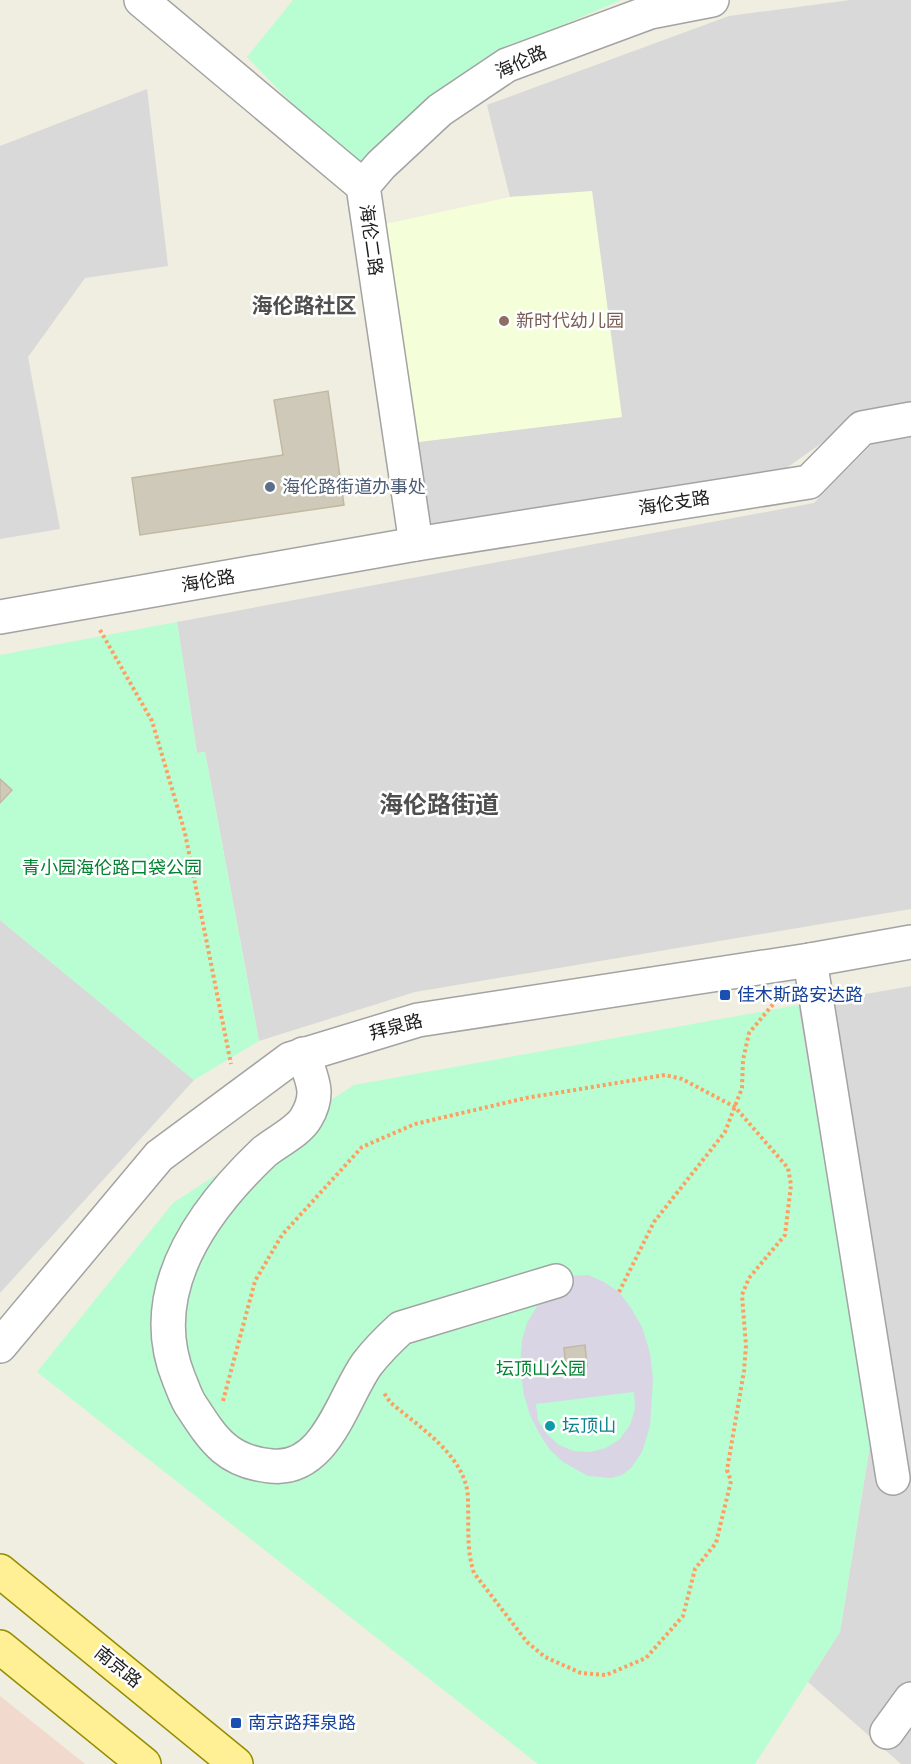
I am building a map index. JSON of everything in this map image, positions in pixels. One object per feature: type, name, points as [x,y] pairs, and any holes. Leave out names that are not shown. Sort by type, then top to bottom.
[{"type":"main road","name":"南京路","points":[[0,1570],[236,1764]]},
{"type":"main road","points":[[0,1647],[144,1764]]},
{"type":"street","name":"海伦二路","points":[[141,0],[363,186],[416,544]]},
{"type":"street","name":"海伦路","points":[[363,186],[381,165],[440,110],[507,65],[650,12],[712,0]]},
{"type":"street","name":"海伦支路","points":[[416,544],[809,482],[862,428],[911,419]]},
{"type":"street","name":"海伦路","points":[[0,617],[416,544]]},
{"type":"street","name":"拜泉路","points":[[0,1346],[159,1156],[290,1059],[418,1020],[810,960],[911,942]]},
{"type":"street","points":[[810,960],[893,1478]]},
{"type":"street","points":[[303,1054],[316,1092],[315,1101],[305,1121],[266,1151],[227,1191],[198,1229],[180,1266],[170,1299],[168,1334],[173,1364],[189,1402],[213,1439],[229,1454],[243,1462],[284,1467],[301,1462],[325,1438],[366,1366],[388,1339],[401,1328],[556,1281]]},
{"type":"street","points":[[887,1732],[911,1699]]},
{"type":"path","points":[[85,603],[152,721],[185,833],[238,1097]]},
{"type":"path","points":[[619,1292],[654,1222],[725,1132],[742,1088],[743,1060],[749,1033],[810,960]]},
{"type":"path","points":[[213,1439],[255,1281],[282,1235],[362,1147],[415,1124],[526,1098],[664,1075],[682,1079],[735,1107],[788,1168],[791,1185],[785,1235],[749,1278],[742,1295],[746,1346],[744,1371],[727,1470],[731,1481],[716,1543],[695,1569],[683,1616],[646,1658],[606,1675],[581,1673],[545,1657],[527,1642],[474,1573],[469,1554],[468,1497],[465,1478],[452,1456],[390,1402],[382,1392],[381,1348]]},
{"type":"shaded area","points":[[850,0],[911,0],[911,406],[861,415],[781,472],[430,524],[416,442],[621,417],[592,192],[510,197],[487,105],[729,16]]},
{"type":"shaded area","points":[[147,89],[168,266],[85,278],[28,357],[60,529],[0,539],[0,146]]},
{"type":"shaded area","name":"新时代幼儿园","points":[[592,191],[622,417],[419,442],[385,224],[510,197]]},
{"type":"shaded area","points":[[911,434],[911,909],[415,992],[259,1041],[205,752],[197,753],[177,622],[814,503],[875,441]]},
{"type":"shaded area","points":[[0,920],[194,1080],[0,1293]]},
{"type":"shaded area","points":[[911,986],[911,1764],[901,1764],[808,1682],[840,1632],[871,1438],[798,1006]]},
{"type":"shaded area","points":[[588,1275],[619,1292],[642,1327],[650,1353],[653,1379],[650,1426],[642,1452],[631,1468],[622,1475],[611,1478],[588,1476],[563,1462],[550,1450],[530,1415],[524,1395],[520,1367],[522,1340],[527,1323],[545,1293],[572,1276]],"holes":[[[585,1346],[587,1366],[567,1368],[564,1348]],[[634,1392],[635,1409],[630,1425],[620,1439],[606,1448],[590,1452],[574,1451],[559,1445],[547,1434],[538,1420],[536,1404]]]},
{"type":"shaded area","points":[[0,1696],[85,1764],[0,1764]]},
{"type":"green space","points":[[293,0],[621,0],[554,29],[436,96],[355,169],[247,57]]},
{"type":"green space","name":"青小园海伦路口袋公园","points":[[177,622],[197,753],[205,752],[259,1041],[194,1080],[0,920],[0,655]]},
{"type":"green space","name":"坛顶山公园","points":[[798,1005],[871,1438],[840,1632],[755,1764],[538,1764],[37,1372],[173,1203],[354,1085]]},
{"type":"building","points":[[328,391],[344,505],[140,535],[132,478],[283,455],[274,400]]},
{"type":"building","points":[[0,779],[12,790],[0,803]]},
{"type":"building","points":[[585,1345],[587,1366],[566,1368],[564,1348]]},
{"type":"place","name":"新时代幼儿园","points":[[504,321]]},
{"type":"place","name":"海伦路街道办事处","points":[[270,487]]},
{"type":"place","name":"佳木斯路安达路","points":[[725,995]]},
{"type":"place","name":"坛顶山","points":[[550,1426]]},
{"type":"place","name":"南京路拜泉路","points":[[236,1723]]},
{"type":"district","name":"海伦路社区","points":[[304,306]]},
{"type":"district","name":"海伦路街道","points":[[439,805]]}]
